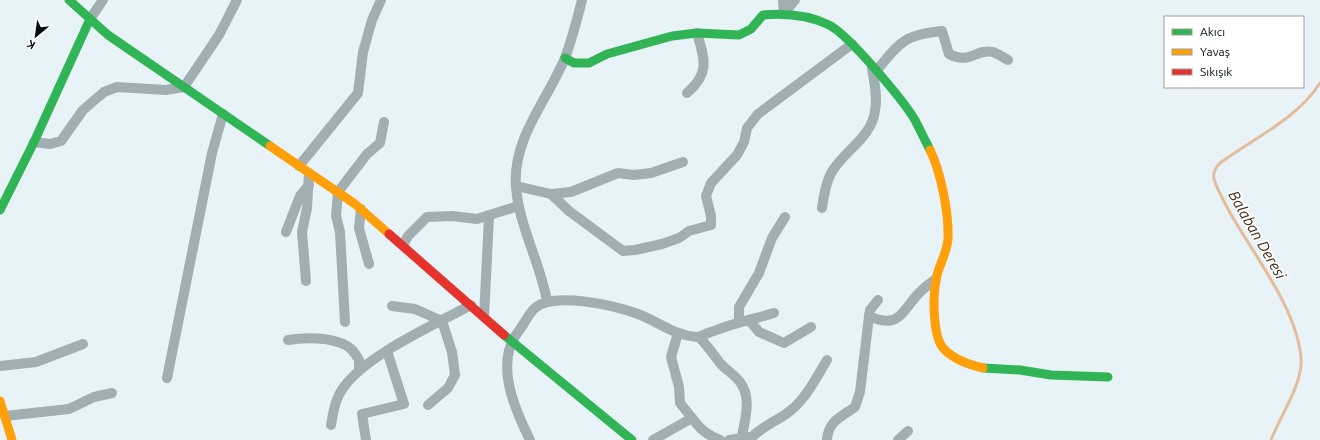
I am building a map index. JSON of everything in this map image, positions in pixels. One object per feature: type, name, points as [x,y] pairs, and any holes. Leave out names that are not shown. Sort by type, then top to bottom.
[{"type":"street","points":[[69,0],[108,36],[361,209],[511,341],[632,440]]},
{"type":"street","points":[[0,210],[34,142],[90,19],[103,0]]},
{"type":"street","points":[[34,142],[50,144],[61,141],[83,110],[104,92],[117,87],[166,90],[184,87],[219,35],[237,0]]},
{"type":"street","points":[[299,166],[358,93],[362,52],[372,20],[381,0]]},
{"type":"street","points":[[547,301],[543,280],[518,206],[516,170],[526,130],[537,113],[565,58],[582,0]]},
{"type":"street","points":[[782,0],[784,13]]},
{"type":"street","points":[[784,13],[796,0]]},
{"type":"street","points":[[565,58],[574,63],[589,63],[607,54],[672,36],[697,33],[725,33],[739,35],[751,29],[763,15],[784,13],[807,17],[830,25],[852,44],[914,119],[933,156],[938,171],[946,212],[948,239],[946,256],[936,279],[936,332],[944,350],[967,364],[985,369],[1020,370],[1051,375],[1108,377]]},
{"type":"street","points":[[822,208],[825,191],[833,170],[857,144],[869,127],[876,111],[874,69],[900,42],[909,37],[942,30],[949,54],[958,59],[993,52],[1008,60]]},
{"type":"street","points":[[687,93],[696,86],[702,76],[704,65],[704,55],[697,33]]},
{"type":"street","points":[[551,194],[569,211],[623,251],[662,244],[679,238],[689,231],[711,225],[711,216],[706,196],[711,183],[737,155],[744,142],[747,128],[750,123],[758,114],[852,44]]},
{"type":"street","points":[[167,378],[212,153],[223,114]]},
{"type":"street","points":[[345,322],[340,232],[336,216],[338,192],[368,154],[380,143],[384,122]]},
{"type":"street","points":[[516,186],[551,194],[571,192],[618,173],[634,175],[651,173],[683,162]]},
{"type":"street","points":[[306,281],[302,232],[310,173]]},
{"type":"street","points":[[286,232],[300,196],[309,185]]},
{"type":"street","points":[[403,245],[408,236],[427,217],[452,216],[477,219],[489,217],[518,206]]},
{"type":"street","points":[[361,209],[359,228],[369,264]]},
{"type":"street","points":[[484,317],[489,217]]},
{"type":"street","points":[[785,217],[772,238],[759,273],[739,307],[744,321],[759,332],[784,343],[811,327]]},
{"type":"street","points":[[869,316],[878,320],[897,319],[906,311],[919,293],[936,279]]},
{"type":"street","points":[[530,440],[513,404],[506,374],[511,341],[536,307],[547,301],[560,300],[589,302],[616,308],[639,315],[661,327],[678,333],[698,337],[744,321],[774,313]]},
{"type":"street","points":[[826,440],[829,426],[837,417],[855,407],[860,392],[870,310],[878,300]]},
{"type":"street","points":[[331,425],[335,402],[340,391],[359,369],[387,351],[470,305]]},
{"type":"street","points":[[392,306],[415,309],[442,321],[452,352],[455,375],[448,388],[428,405]]},
{"type":"street","points":[[678,333],[671,357],[679,387],[680,403],[699,428],[710,436],[720,440]]},
{"type":"street","points":[[288,340],[301,337],[334,341],[347,346],[359,360],[359,369]]},
{"type":"street","points":[[698,337],[711,349],[720,363],[741,383],[746,395],[746,414],[750,438]]},
{"type":"street","points":[[0,366],[36,362],[82,344]]},
{"type":"street","points":[[366,440],[362,414],[404,404],[387,351]]},
{"type":"street","points":[[729,440],[750,438],[760,428],[785,414],[802,401],[828,360]]},
{"type":"street","points":[[5,416],[69,409],[94,397],[112,394]]},
{"type":"street","points":[[0,401],[12,440]]},
{"type":"street","points":[[653,440],[692,418]]},
{"type":"street","points":[[898,440],[908,431]]},
{"type":"waterway","name":"Balaban Deresi","points":[[1271,440],[1295,389],[1301,368],[1298,339],[1291,320],[1272,281],[1219,192],[1214,179],[1214,174],[1215,169],[1220,163],[1287,118],[1310,96],[1320,83]]},
{"type":"traffic: fast","points":[[69,0],[108,35],[270,146]]},
{"type":"traffic: fast","points":[[565,58],[574,63],[589,63],[607,54],[672,36],[697,33],[739,35],[751,29],[763,15],[780,14],[813,19],[829,25],[838,31],[875,68],[909,111],[930,150]]},
{"type":"traffic: fast","points":[[0,210],[34,142],[90,19]]},
{"type":"traffic: fast","points":[[504,335],[632,440]]},
{"type":"traffic: fast","points":[[983,368],[1020,370],[1051,375],[1108,377]]},
{"type":"traffic: slow","points":[[270,146],[355,204],[389,234]]},
{"type":"traffic: slow","points":[[930,150],[941,181],[946,206],[948,229],[947,244],[937,275],[935,287],[934,317],[938,337],[945,350],[953,357],[968,364],[983,368]]},
{"type":"traffic: slow","points":[[0,401],[12,440]]},
{"type":"traffic: jam","points":[[389,234],[504,335]]}]
